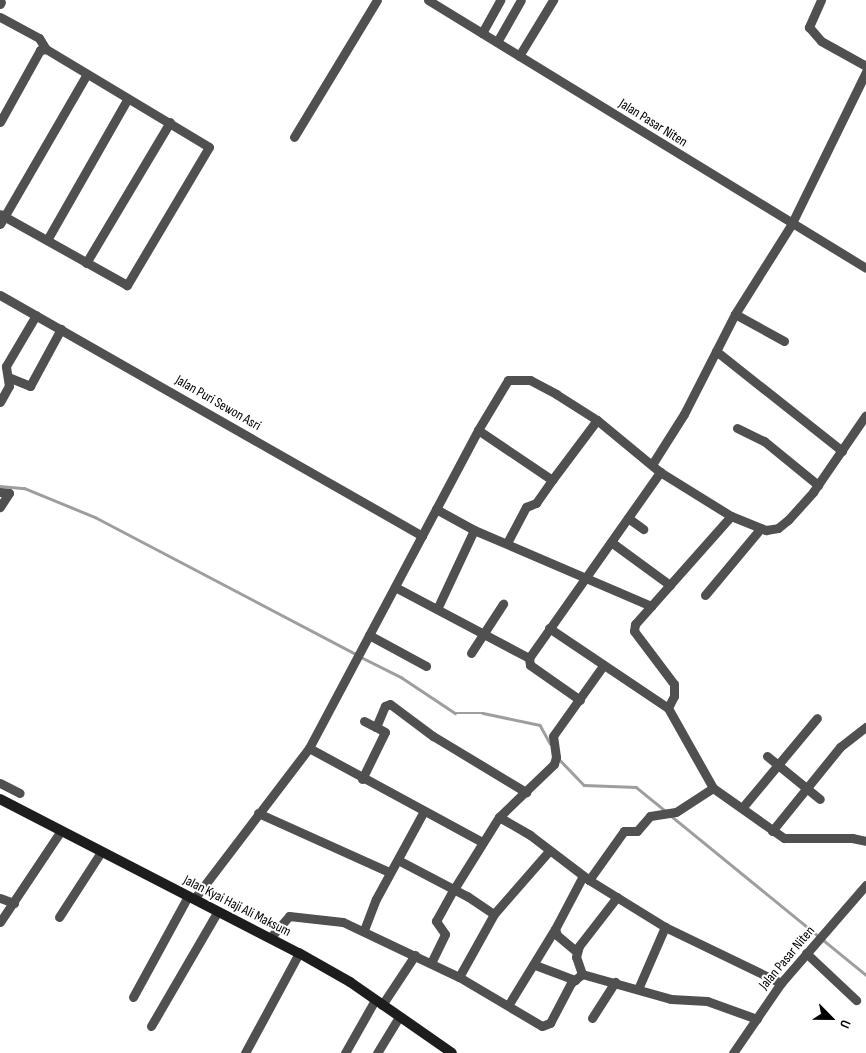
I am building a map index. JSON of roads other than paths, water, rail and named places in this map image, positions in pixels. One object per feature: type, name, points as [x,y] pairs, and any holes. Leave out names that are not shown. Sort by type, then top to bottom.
[{"type":"street","points":[[294,137],[378,0]]},
{"type":"street","name":"Jalan Pasar Niten","points":[[428,0],[792,225],[866,268]]},
{"type":"street","points":[[482,33],[500,0]]},
{"type":"street","points":[[497,42],[521,0]]},
{"type":"street","points":[[520,56],[552,0]]},
{"type":"street","points":[[821,0],[809,23],[812,32],[820,41],[866,66]]},
{"type":"street","points":[[0,17],[38,38],[46,49],[210,147],[126,285],[47,240],[1,218],[87,74]]},
{"type":"street","points":[[0,122],[40,50],[46,49]]},
{"type":"street","points":[[653,463],[684,414],[735,314],[792,225],[866,72]]},
{"type":"street","points":[[47,240],[128,98]]},
{"type":"street","points":[[86,263],[170,122]]},
{"type":"street","name":"Jalan Puri Sewon Asri","points":[[0,295],[422,536]]},
{"type":"street","points":[[735,314],[784,341]]},
{"type":"street","points":[[0,402],[9,386],[6,366],[36,315]]},
{"type":"street","points":[[8,377],[30,386],[60,329]]},
{"type":"street","points":[[716,351],[842,451]]},
{"type":"street","points":[[133,997],[191,898],[309,748],[504,384],[512,378],[537,383],[597,420],[653,463],[660,472],[731,516],[761,528],[778,528],[788,520],[818,485],[866,415]]},
{"type":"street","points":[[507,543],[526,507],[536,503],[597,420]]},
{"type":"street","points":[[737,428],[764,440],[818,485]]},
{"type":"street","points":[[478,430],[554,479]]},
{"type":"street","points":[[580,700],[530,665],[529,658],[660,472]]},
{"type":"street","points":[[0,492],[8,493],[0,507]]},
{"type":"street","points":[[436,509],[474,530],[586,576],[651,606]]},
{"type":"street","points":[[668,708],[674,696],[674,684],[634,631],[635,624],[731,516]]},
{"type":"street","points":[[628,518],[643,529]]},
{"type":"street","points":[[705,595],[761,528]]},
{"type":"street","points":[[437,609],[474,530]]},
{"type":"street","points":[[611,542],[670,585]]},
{"type":"street","points":[[395,587],[529,658]]},
{"type":"street","points":[[471,654],[482,633],[503,604]]},
{"type":"street","points":[[549,628],[668,708],[713,788],[772,831],[791,840],[835,837],[866,841]]},
{"type":"street","points":[[369,636],[426,666]]},
{"type":"street","points":[[431,963],[445,934],[436,921],[454,889],[499,817],[554,764],[556,757],[553,751],[553,736],[603,666]]},
{"type":"street","points":[[376,727],[385,706],[392,704],[433,736],[526,792]]},
{"type":"street","points":[[742,808],[817,718]]},
{"type":"street","points":[[362,779],[385,732],[364,721]]},
{"type":"street","points":[[772,831],[844,743],[866,727]]},
{"type":"street","points":[[309,748],[362,779],[482,842]]},
{"type":"street","points":[[767,756],[820,799]]},
{"type":"street","points":[[0,783],[20,793]]},
{"type":"street","points":[[510,1004],[586,878],[622,832],[637,831],[650,816],[676,812],[713,788]]},
{"type":"street","name":"Jalan Kyai Haji Ali Maksum","points":[[0,799],[60,832],[299,953],[379,1003],[452,1053]]},
{"type":"street","points":[[364,930],[390,872],[424,811]]},
{"type":"street","points":[[258,813],[390,872]]},
{"type":"street","points":[[499,817],[586,878],[665,927],[781,983]]},
{"type":"street","points":[[0,922],[60,832]]},
{"type":"street","points":[[59,917],[101,852]]},
{"type":"street","points":[[459,977],[494,914],[549,852]]},
{"type":"street","points":[[398,860],[454,889],[494,914]]},
{"type":"street","name":"Jalan Pasar Niten","points":[[733,1053],[781,983],[866,885]]},
{"type":"street","points":[[270,938],[284,919],[292,916],[330,919],[364,930],[415,955],[510,1004],[547,1026],[578,977],[577,952],[617,897]]},
{"type":"street","points":[[0,898],[14,903]]},
{"type":"street","points":[[151,1026],[218,911]]},
{"type":"street","points":[[638,989],[665,927]]},
{"type":"street","points":[[554,929],[557,935],[577,952]]},
{"type":"street","points":[[245,1053],[299,953]]},
{"type":"street","points":[[806,953],[856,1000]]},
{"type":"street","points":[[344,1053],[415,955]]},
{"type":"street","points":[[535,965],[578,977],[615,982],[671,999],[707,1001],[757,1019]]},
{"type":"street","points":[[592,1018],[615,982]]},
{"type":"street","points":[[376,1053],[399,1017]]},
{"type":"waterway","points":[[0,486],[24,488],[95,517],[356,654]]},
{"type":"waterway","points":[[361,657],[401,677],[455,713],[483,713],[540,725],[550,743]]},
{"type":"waterway","points":[[559,759],[584,785],[636,787],[666,811]]},
{"type":"waterway","points":[[670,815],[866,975]]}]
